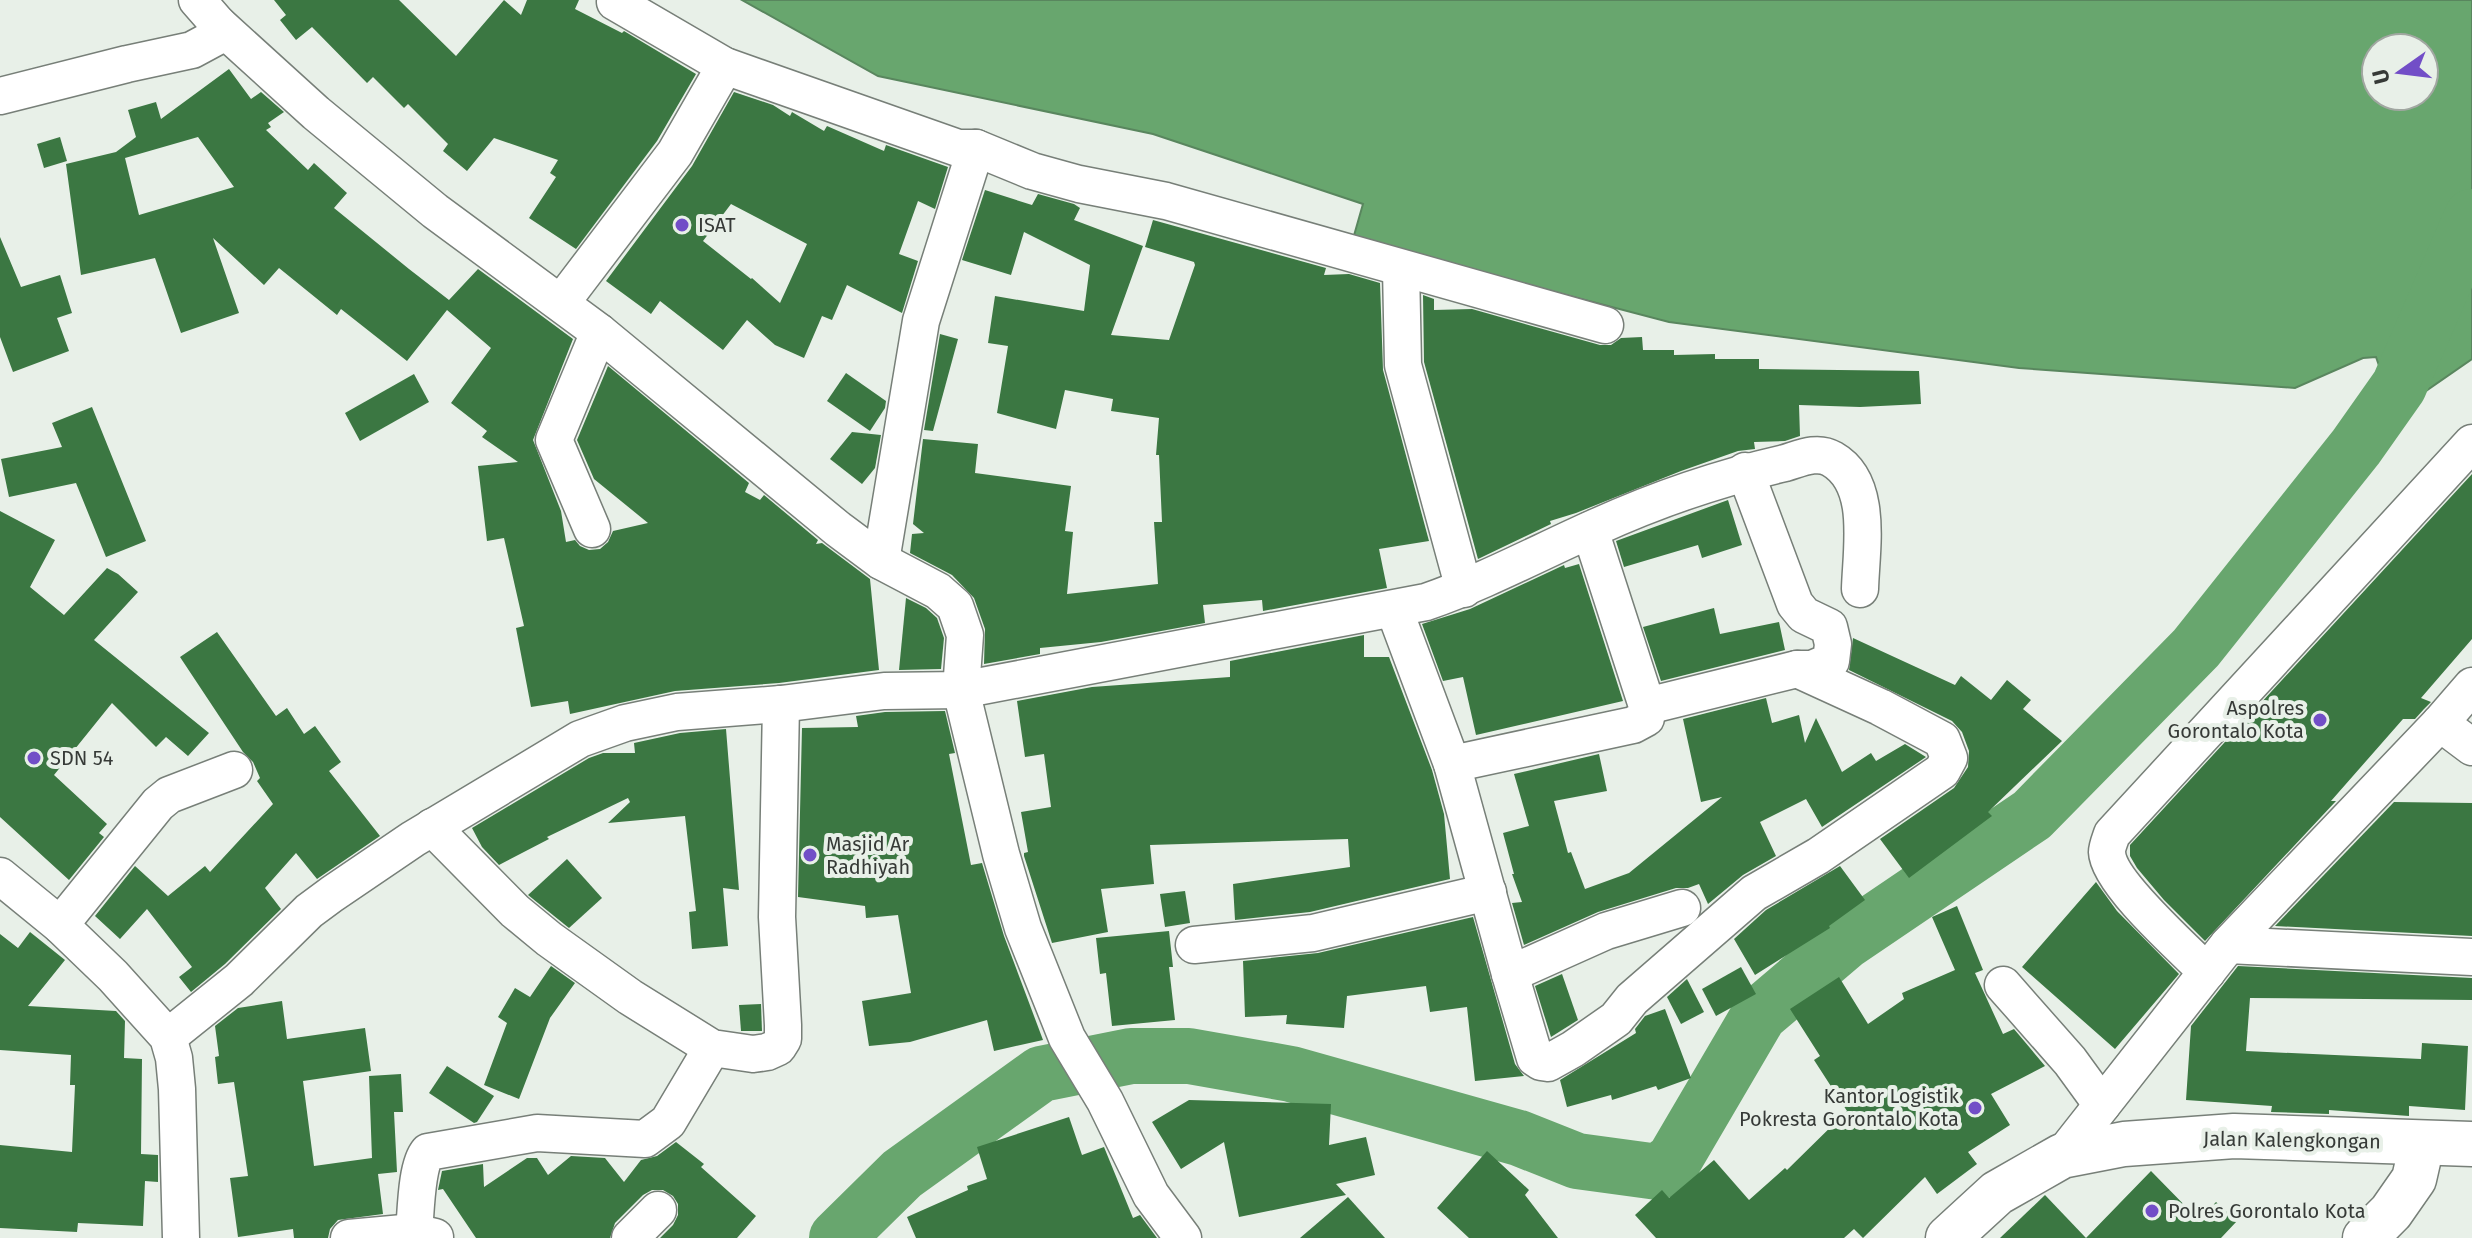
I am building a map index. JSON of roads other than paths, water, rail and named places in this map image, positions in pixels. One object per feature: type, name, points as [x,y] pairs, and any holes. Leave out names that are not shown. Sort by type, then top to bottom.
[{"type":"highway","name":"Jalan Kalengkongan","points":[[1948,1238],[1997,1193],[2062,1156],[2124,1144],[2234,1136],[2472,1144]]},
{"type":"highway","points":[[2365,1238],[2391,1212],[2414,1179],[2422,1144]]},
{"type":"street","points":[[615,2],[725,66],[930,139],[958,148],[976,148],[1032,171],[1079,184],[1166,201],[1605,325]]},
{"type":"street","points":[[0,96],[192,50],[218,36],[208,12]]},
{"type":"street","points":[[208,12],[316,113],[411,191],[599,332],[881,561],[938,591],[955,606],[965,635],[961,690],[1001,854],[1023,928],[1067,1038],[1105,1101],[1151,1195],[1183,1238]]},
{"type":"street","points":[[561,303],[675,153],[725,66]]},
{"type":"street","points":[[881,561],[921,321],[976,148]]},
{"type":"street","points":[[1401,268],[1403,365],[1464,589]]},
{"type":"street","points":[[592,529],[554,440],[599,332]]},
{"type":"street","points":[[2472,443],[2112,834],[2106,850],[2110,866],[2124,888],[2217,958],[2472,957]]},
{"type":"street","points":[[168,1037],[239,980],[309,911],[371,866],[580,739],[651,716],[884,691],[961,690],[1426,602],[1464,589],[1590,530],[1745,471],[1815,454],[1830,457],[1849,474],[1859,496],[1862,519],[1860,589]]},
{"type":"street","points":[[1647,706],[1797,669],[1812,669],[1831,661],[1833,644],[1829,627],[1804,615],[1795,604],[1745,471]]},
{"type":"street","points":[[1452,764],[1633,725],[1646,718],[1647,706],[1590,530]]},
{"type":"street","points":[[1394,609],[1452,764],[1535,1058],[1541,1062],[1548,1063],[1573,1049],[1616,1019],[1632,999],[1754,893],[1818,856],[1942,771],[1949,758],[1942,740],[1797,669]]},
{"type":"street","points":[[2062,1156],[2217,958],[2472,686]]},
{"type":"street","points":[[432,827],[515,911],[630,997],[712,1048],[753,1054],[778,1047],[783,1039],[777,917],[781,704]]},
{"type":"street","points":[[2440,723],[2472,747]]},
{"type":"street","points":[[60,925],[158,804],[169,795],[234,770]]},
{"type":"street","points":[[0,876],[60,925],[113,976],[168,1037],[177,1089],[181,1238]]},
{"type":"street","points":[[1194,945],[1313,933],[1488,892]]},
{"type":"street","points":[[1510,974],[1606,931],[1682,908]]},
{"type":"street","points":[[2003,985],[2062,1052],[2102,1105]]},
{"type":"street","points":[[349,1238],[426,1235],[419,1179],[424,1156],[428,1152],[537,1133],[645,1139],[668,1122],[712,1048]]},
{"type":"street","points":[[630,1238],[658,1210]]},
{"type":"waterway","points":[[837,1238],[902,1174],[1041,1074],[1131,1056],[1189,1056],[1291,1074],[1519,1138],[1577,1161],[1658,1172],[1674,1160],[1759,1015],[1846,941],[2032,815],[2196,648],[2356,447],[2399,386],[2472,217]]},
{"type":"place","name":"ISAT","points":[[682,225]]},
{"type":"place","name":"Aspolres Gorontalo Kota","points":[[2320,720]]},
{"type":"place","name":"SDN 54","points":[[34,758]]},
{"type":"place","name":"Masjid Ar Radhiyah","points":[[810,855]]},
{"type":"place","name":"Kantor Logistik Pokresta Gorontalo Kota","points":[[1975,1108]]},
{"type":"place","name":"Polres Gorontalo Kota","points":[[2152,1211]]}]
